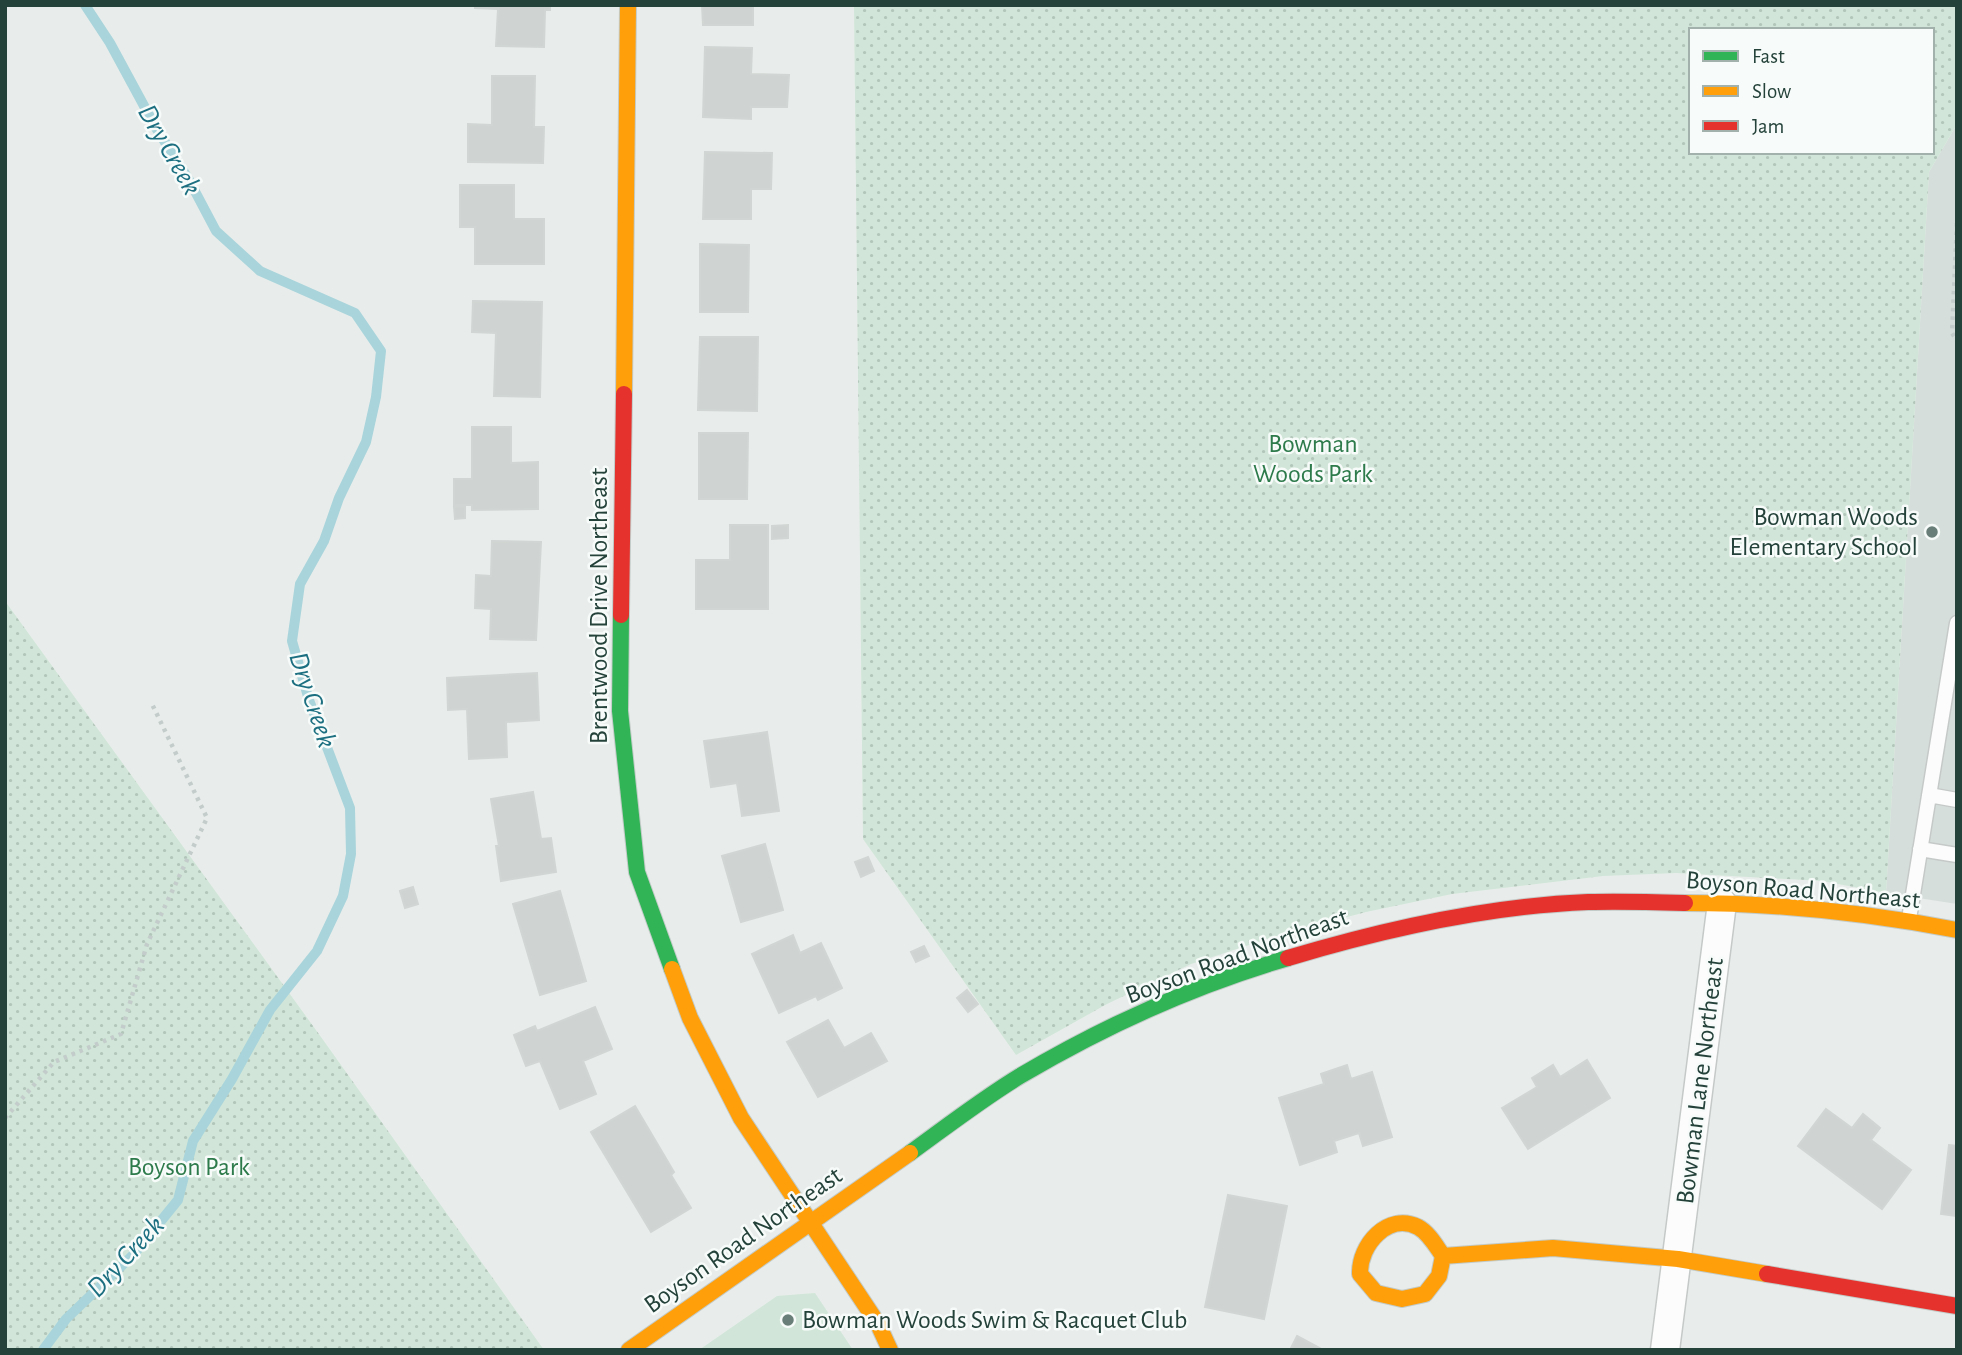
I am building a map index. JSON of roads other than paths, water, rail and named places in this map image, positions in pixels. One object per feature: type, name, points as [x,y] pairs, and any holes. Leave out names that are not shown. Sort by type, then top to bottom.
[{"type":"street","name":"Brentwood Drive Northeast","points":[[628,5],[620,711],[637,872],[690,1018],[741,1118],[878,1324],[890,1350]]},
{"type":"street","name":"Boyson Road Northeast","points":[[629,1350],[1018,1077],[1099,1033],[1184,995],[1281,960],[1369,934],[1471,914],[1587,902],[1722,903],[1888,917],[1957,930]]},
{"type":"street","name":"Bowman Lane Northeast","points":[[1665,1350],[1722,903]]},
{"type":"street","points":[[1413,1225],[1429,1235],[1443,1256],[1439,1276],[1424,1294],[1402,1299],[1376,1293],[1360,1274],[1361,1256],[1370,1240],[1390,1226],[1413,1225]]},
{"type":"street","points":[[1443,1256],[1553,1248],[1678,1259],[1957,1306]]},
{"type":"lane","points":[[1909,921],[1957,624]]},
{"type":"lane","points":[[1929,795],[1957,800]]},
{"type":"lane","points":[[1920,849],[1957,855]]},
{"type":"waterway","name":"Dry Creek","points":[[43,1350],[66,1319],[134,1254],[178,1200],[193,1141],[232,1079],[270,1010],[317,951],[343,896],[351,854],[350,808],[309,700],[292,641],[300,584],[324,541],[339,498],[366,442],[376,397],[381,351],[355,313],[260,271],[216,231],[110,43],[85,5]]},
{"type":"place","name":"Bowman Woods Elementary School","points":[[1932,532]]},
{"type":"place","name":"Bowman Woods Swim & Racquet Club","points":[[788,1320]]},
{"type":"park label","name":"Bowman Woods Park","points":[[1313,459]]},
{"type":"park label","name":"Boyson Park","points":[[189,1167]]}]
